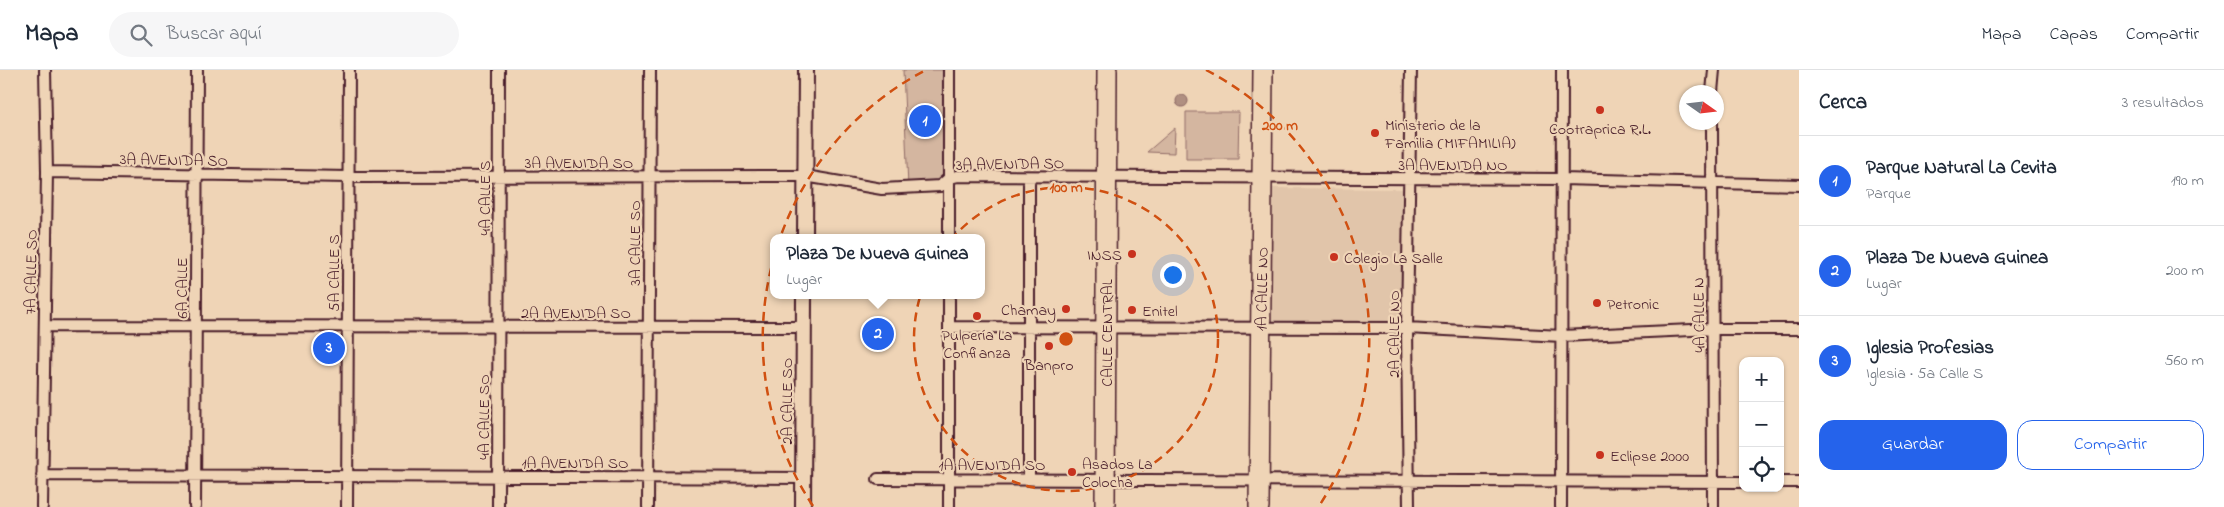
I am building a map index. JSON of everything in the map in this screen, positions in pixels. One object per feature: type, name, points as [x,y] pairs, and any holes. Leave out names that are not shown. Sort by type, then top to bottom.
[{"type":"highway","name":"CALLE CENTRAL","points":[[1105,507],[1107,70]]},
{"type":"highway","name":"1A CALLE NO","points":[[1258,507],[1263,70]]},
{"type":"street","name":"7A CALLE SO","points":[[42,507],[47,172],[45,70]]},
{"type":"street","name":"6A CALLE","points":[[195,507],[197,70]]},
{"type":"street","name":"5A CALLE S","points":[[347,507],[348,70]]},
{"type":"street","name":"4A CALLE S","points":[[498,327],[499,70]]},
{"type":"street","name":"3A CALLE SO","points":[[648,507],[650,70]]},
{"type":"street","points":[[805,234],[806,70]]},
{"type":"street","points":[[949,70],[949,234]]},
{"type":"street","name":"2A CALLE NO","points":[[1409,507],[1407,328],[1411,70]]},
{"type":"street","points":[[1561,507],[1562,70]]},
{"type":"street","points":[[1713,85],[1714,70]]},
{"type":"street","name":"4A CALLE N","points":[[1712,130],[1713,507]]},
{"type":"street","name":"3A AVENIDA SO","points":[[47,172],[348,177],[805,176],[882,189],[940,186],[949,178],[958,176],[1106,178]]},
{"type":"street","points":[[1029,177],[1029,479]]},
{"type":"street","name":"3A AVENIDA NO","points":[[1106,178],[1562,179],[1799,185]]},
{"type":"street","name":"2A CALLE SO","points":[[803,507],[804,299]]},
{"type":"street","points":[[949,299],[949,507]]},
{"type":"street","name":"2A AVENIDA SO","points":[[45,326],[804,327]]},
{"type":"street","name":"4A CALLE SO","points":[[498,327],[498,507]]},
{"type":"street","points":[[949,328],[1407,328],[1562,336],[1713,329],[1799,329]]},
{"type":"street","name":"1A AVENIDA SO","points":[[42,475],[803,478]]},
{"type":"street","name":"1A AVENIDA SO","points":[[878,479],[1739,482]]},
{"type":"street","points":[[1784,482],[1799,482]]},
{"type":"shaded area","points":[[903,70],[946,70],[946,172],[941,181],[908,187]]},
{"type":"shaded area","points":[[1182,95],[1188,101],[1182,107],[1176,101]]},
{"type":"shaded area","points":[[1186,112],[1239,112],[1238,159],[1186,159]]},
{"type":"shaded area","points":[[1175,128],[1174,153],[1147,152]]},
{"type":"shaded area","name":"Colegio La Salle","points":[[1266,188],[1402,189],[1401,325],[1265,324]]},
{"type":"place","name":"Cootraprica R.L.","points":[[1600,110]]},
{"type":"place","name":"Parque Natural La Cevita","points":[[925,121]]},
{"type":"place","name":"Ministerio de la Familia (MIFAMILIA)","points":[[1375,133]]},
{"type":"place","name":"INSS","points":[[1132,254]]},
{"type":"place","name":"Colegio La Salle","points":[[1334,257]]},
{"type":"place","name":"Petronic","points":[[1597,303]]},
{"type":"place","name":"Chamay","points":[[1066,309]]},
{"type":"place","name":"Enitel","points":[[1132,310]]},
{"type":"place","name":"Pulpería La Confianza","points":[[977,316]]},
{"type":"place","name":"Plaza De Nueva Guinea","points":[[878,334]]},
{"type":"place","name":"Banpro","points":[[1049,346]]},
{"type":"place","name":"Iglesia Profesias","points":[[329,348]]},
{"type":"place","name":"Eclipse 2000","points":[[1600,455]]},
{"type":"place","name":"Asados La Colocha","points":[[1072,472]]}]
